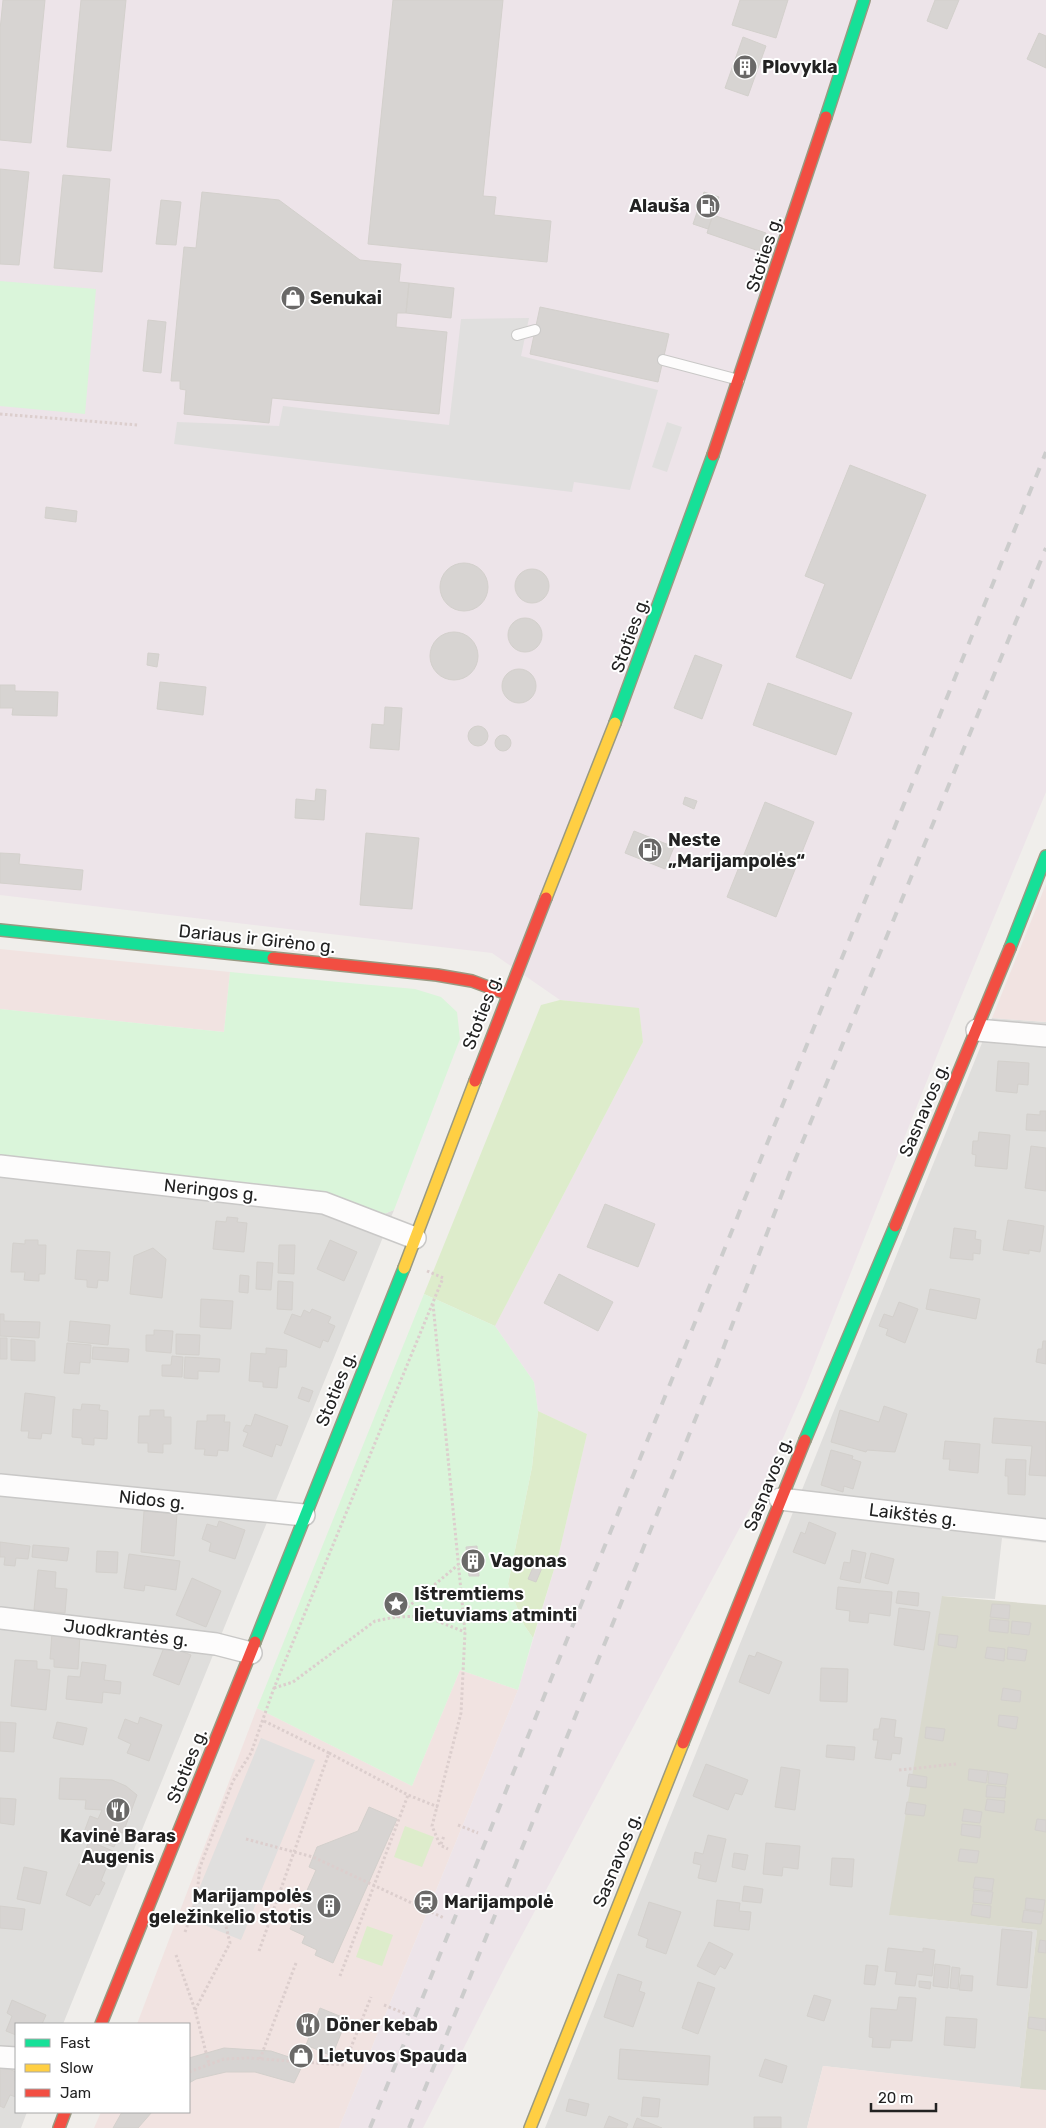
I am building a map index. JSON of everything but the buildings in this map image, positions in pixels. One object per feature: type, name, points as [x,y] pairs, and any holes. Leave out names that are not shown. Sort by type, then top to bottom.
[{"type":"main road","name":"Stoties g.","points":[[101,2023],[406,1263],[507,994],[598,769],[700,496],[740,381],[864,0]]},
{"type":"main road","name":"Sasnavos g.","points":[[530,2128],[780,1499],[977,1030],[1046,856]]},
{"type":"main road","name":"Dariaus ir Girėno g.","points":[[0,930],[437,975],[472,981],[507,994]]},
{"type":"main road","points":[[59,2128],[65,2113]]},
{"type":"street","points":[[977,1030],[1046,1036]]},
{"type":"street","name":"Neringos g.","points":[[0,1166],[324,1203],[415,1238]]},
{"type":"street","name":"Nidos g.","points":[[0,1485],[304,1515]]},
{"type":"street","name":"Laikštės g.","points":[[780,1499],[1046,1530]]},
{"type":"street","name":"Juodkrantės g.","points":[[0,1618],[216,1644],[251,1653]]},
{"type":"street","points":[[0,2057],[15,2058]]},
{"type":"lane","points":[[517,335],[535,330]]},
{"type":"lane","points":[[663,360],[740,381]]},
{"type":"path","points":[[0,414],[138,425]]},
{"type":"path","points":[[185,1932],[196,1902],[200,1867],[233,1781],[251,1753],[264,1721],[274,1688],[443,1278],[406,1263]]},
{"type":"path","points":[[433,1302],[465,1632],[461,1713],[432,1826],[440,1845],[448,1849]]},
{"type":"path","points":[[396,1617],[458,1564]]},
{"type":"path","points":[[274,1688],[293,1682],[375,1621],[396,1617],[424,1616],[465,1632]]},
{"type":"path","points":[[264,1721],[408,1795],[438,1807]]},
{"type":"path","points":[[259,1951],[329,1753]]},
{"type":"path","points":[[899,1770],[956,1764]]},
{"type":"path","points":[[340,1976],[408,1795]]},
{"type":"path","points":[[458,1824],[478,1833]]},
{"type":"path","points":[[440,1845],[444,1836]]},
{"type":"path","points":[[246,1839],[313,1857],[444,1918]]},
{"type":"path","points":[[195,2010],[230,1943],[222,1910]]},
{"type":"path","points":[[176,1955],[195,2010],[210,2065]]},
{"type":"path","points":[[260,2058],[296,1963]]},
{"type":"path","points":[[190,2072],[224,2059],[260,2058],[344,2065],[372,1997]]},
{"type":"path","points":[[384,2006],[406,2014]]},
{"type":"shaded area","points":[[0,0],[1046,0],[1046,792],[940,1048],[805,1388],[761,1488],[507,1963],[423,2128],[339,2128],[518,1690],[559,1553],[587,1434],[538,1411],[534,1382],[495,1326],[643,1042],[639,1009],[560,1000],[492,953],[0,895]]},
{"type":"shaded area","points":[[529,318],[521,356],[658,390],[630,490],[574,482],[572,492],[174,444],[177,422],[279,426],[283,406],[449,425],[461,319]]},
{"type":"shaded area","points":[[667,422],[682,427],[667,472],[652,467]]},
{"type":"shaded area","points":[[1046,884],[1046,1022],[992,1018]]},
{"type":"shaded area","points":[[0,949],[230,972],[224,1032],[0,1009]]},
{"type":"shaded area","points":[[992,1018],[1046,1022],[1046,1543],[1002,1538],[995,1599],[943,1596],[890,1915],[1037,1930],[1020,2088],[823,2066],[807,2128],[545,2128]]},
{"type":"shaded area","points":[[0,1155],[314,1190],[384,1214],[394,1210],[63,2023],[15,2023],[15,2113],[27,2113],[21,2128],[0,2128]]},
{"type":"shaded area","points":[[942,1596],[1046,1605],[1046,2090],[1020,2088],[1037,1930],[889,1915]]},
{"type":"shaded area","points":[[460,1670],[518,1690],[339,2128],[94,2128],[101,2113],[190,2113],[190,2023],[137,2023],[257,1708],[412,1786]]},
{"type":"shaded area","points":[[261,1738],[315,1760],[241,1940],[187,1918]]},
{"type":"shaded area","points":[[823,2066],[1046,2090],[1046,2128],[807,2128]]},
{"type":"green space","points":[[0,281],[96,289],[85,414],[0,406]]},
{"type":"green space","points":[[230,972],[415,989],[441,997],[457,1012],[460,1039],[394,1210],[384,1214],[314,1190],[0,1155],[0,1009],[224,1032]]},
{"type":"green space","points":[[560,1000],[639,1008],[643,1042],[495,1326],[424,1294],[541,1005]]},
{"type":"green space","points":[[424,1294],[495,1326],[534,1382],[538,1411],[532,1467],[508,1584],[524,1625],[533,1638],[518,1690],[460,1670],[412,1786],[257,1708]]},
{"type":"green space","points":[[538,1411],[587,1434],[559,1553],[533,1638],[524,1625],[508,1584],[532,1467]]},
{"type":"green space","points":[[405,1826],[434,1837],[422,1867],[394,1857]]},
{"type":"green space","points":[[367,1926],[393,1935],[382,1966],[356,1957]]},
{"type":"railway","points":[[370,2128],[1046,452]]},
{"type":"railway","points":[[409,2128],[712,1378],[791,1170],[1046,548]]},
{"type":"traffic: fast","points":[[826,117],[864,0]]},
{"type":"traffic: fast","points":[[615,723],[713,455]]},
{"type":"traffic: fast","points":[[1010,948],[1046,856]]},
{"type":"traffic: fast","points":[[0,930],[273,958]]},
{"type":"traffic: fast","points":[[805,1440],[895,1226]]},
{"type":"traffic: fast","points":[[255,1642],[404,1268]]},
{"type":"traffic: slow","points":[[546,898],[615,723]]},
{"type":"traffic: slow","points":[[404,1268],[475,1081]]},
{"type":"traffic: slow","points":[[530,2128],[683,1743]]},
{"type":"traffic: jam","points":[[713,455],[826,117]]},
{"type":"traffic: jam","points":[[475,1081],[546,898]]},
{"type":"traffic: jam","points":[[895,1226],[1010,948]]},
{"type":"traffic: jam","points":[[273,958],[437,975],[472,981],[507,994]]},
{"type":"traffic: jam","points":[[683,1743],[805,1440]]},
{"type":"traffic: jam","points":[[101,2023],[255,1642]]},
{"type":"traffic: jam","points":[[59,2128],[65,2113]]},
{"type":"place","name":"Plovykla","points":[[745,67]]},
{"type":"place","name":"Alauša","points":[[708,206]]},
{"type":"place","name":"Senukai","points":[[293,298]]},
{"type":"place","name":"Neste „Marijampolės“","points":[[650,850]]},
{"type":"place","name":"Vagonas","points":[[473,1561]]},
{"type":"place","name":"Ištremtiems lietuviams atminti","points":[[396,1604]]},
{"type":"place","name":"Kavinė Baras Augenis","points":[[118,1810]]},
{"type":"place","name":"Marijampolė","points":[[426,1902]]},
{"type":"place","name":"Marijampolės geležinkelio stotis","points":[[329,1906]]},
{"type":"place","name":"Döner kebab","points":[[308,2025]]},
{"type":"place","name":"Lietuvos Spauda","points":[[301,2056]]}]
